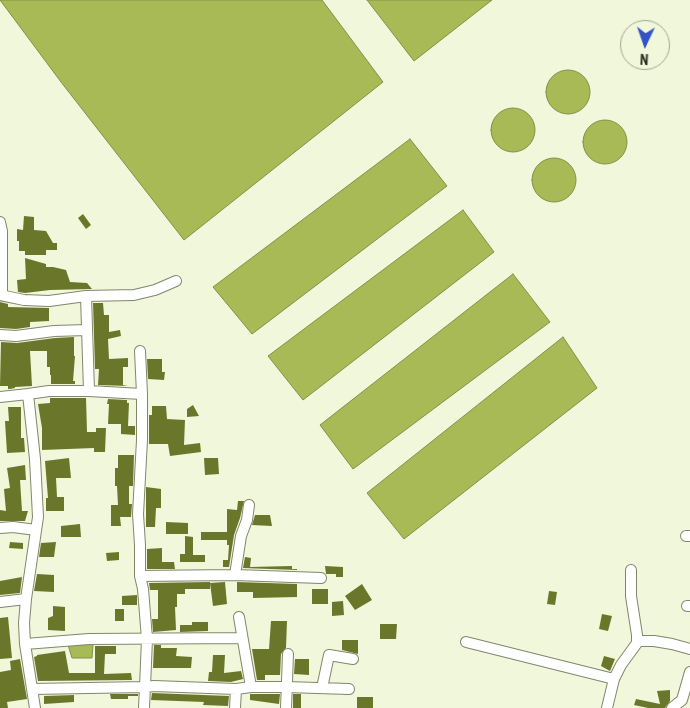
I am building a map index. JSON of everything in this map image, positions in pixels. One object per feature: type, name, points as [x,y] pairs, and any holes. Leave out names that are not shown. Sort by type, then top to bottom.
[{"type":"street","points":[[0,222],[2,230],[1,295],[24,300],[49,301],[86,296],[134,295],[155,290],[176,281]]},
{"type":"street","points":[[86,296],[89,391]]},
{"type":"street","points":[[0,335],[16,336],[54,331],[87,330]]},
{"type":"street","points":[[140,351],[142,394],[141,472],[138,514],[140,576],[147,639],[144,708]]},
{"type":"street","points":[[0,396],[57,391],[142,394]]},
{"type":"street","points":[[28,394],[38,496],[38,517],[24,623],[25,644],[35,708]]},
{"type":"street","points":[[235,575],[249,505]]},
{"type":"street","points":[[0,528],[13,527],[36,530]]},
{"type":"street","points":[[631,570],[631,596],[637,643]]},
{"type":"street","points":[[140,576],[235,575],[320,578]]},
{"type":"street","points":[[0,602],[26,599]]},
{"type":"street","points":[[238,617],[251,687]]},
{"type":"street","points":[[25,644],[89,639],[242,638]]},
{"type":"street","points":[[607,708],[614,679],[621,665],[639,641],[654,641],[690,649]]},
{"type":"street","points":[[466,642],[614,679]]},
{"type":"street","points":[[286,708],[288,654]]},
{"type":"street","points":[[322,688],[329,655],[353,659]]},
{"type":"street","points":[[672,708],[682,700],[690,672]]},
{"type":"street","points":[[32,689],[174,686],[236,689],[251,687],[349,689]]},
{"type":"street","points":[[235,708],[236,689]]},
{"type":"shaded area","points":[[0,0],[322,0],[383,82],[184,240]]},
{"type":"shaded area","points":[[367,0],[492,0],[414,61]]},
{"type":"shaded area","points":[[568,70],[580,74],[586,80],[590,92],[586,104],[580,110],[568,114],[556,110],[550,104],[546,92],[550,80],[556,74]]},
{"type":"shaded area","points":[[513,108],[525,112],[531,118],[535,130],[531,142],[525,148],[513,152],[501,148],[495,142],[491,130],[495,118],[501,112]]},
{"type":"shaded area","points":[[605,120],[617,124],[623,130],[627,142],[623,154],[617,160],[605,164],[593,160],[587,154],[583,142],[587,130],[593,124]]},
{"type":"shaded area","points":[[410,139],[447,186],[252,334],[213,287]]},
{"type":"shaded area","points":[[554,158],[566,162],[572,168],[576,180],[572,192],[566,198],[554,202],[542,198],[536,192],[532,180],[536,168],[542,162]]},
{"type":"shaded area","points":[[463,210],[494,252],[303,400],[268,356]]},
{"type":"shaded area","points":[[513,274],[550,322],[353,469],[320,425]]},
{"type":"shaded area","points":[[563,337],[597,388],[404,539],[367,493]]},
{"type":"shaded area","points":[[92,643],[92,658],[72,658],[68,645]]},
{"type":"building","points":[[83,214],[91,225],[86,229],[78,218]]},
{"type":"building","points":[[24,216],[34,217],[34,230],[46,231],[53,243],[57,243],[57,250],[46,250],[46,255],[25,255],[25,251],[19,251],[17,229],[23,230]]},
{"type":"building","points":[[25,258],[46,264],[46,267],[66,270],[70,282],[87,283],[92,289],[18,292],[17,280],[26,279]]},
{"type":"building","points":[[0,302],[8,304],[8,307],[49,308],[49,321],[30,322],[30,327],[16,329],[0,328]]},
{"type":"building","points":[[93,303],[103,303],[104,315],[109,315],[109,332],[120,330],[121,336],[108,339],[109,359],[128,358],[128,367],[123,367],[123,385],[128,386],[98,385],[99,369],[95,369]]},
{"type":"building","points":[[74,337],[73,381],[75,381],[75,384],[51,384],[50,367],[47,367],[47,351],[30,351],[32,386],[8,389],[8,386],[0,386],[1,342],[17,343]]},
{"type":"building","points":[[147,359],[162,359],[162,372],[165,372],[164,380],[148,379]]},
{"type":"building","points":[[50,398],[86,398],[87,432],[96,432],[96,428],[106,428],[105,452],[94,452],[94,448],[42,450],[42,428],[38,404],[50,403]]},
{"type":"building","points":[[108,399],[127,400],[127,403],[129,403],[128,426],[135,426],[135,435],[121,434],[121,424],[108,424]]},
{"type":"building","points":[[193,405],[199,416],[187,417],[187,409]]},
{"type":"building","points":[[152,406],[166,406],[167,419],[185,420],[184,445],[200,443],[201,452],[170,456],[168,444],[149,444],[149,415],[152,415]]},
{"type":"building","points":[[8,407],[21,407],[21,438],[24,438],[25,452],[7,453],[5,421],[9,421]]},
{"type":"building","points":[[118,455],[134,455],[133,486],[129,486],[129,504],[132,504],[131,517],[120,517],[121,526],[111,526],[111,505],[118,505],[115,468],[118,468]]},
{"type":"building","points":[[69,458],[71,478],[56,478],[57,497],[64,497],[64,511],[46,511],[46,498],[48,498],[45,461]]},
{"type":"building","points":[[204,458],[218,458],[219,474],[205,475]]},
{"type":"building","points":[[25,465],[26,480],[20,480],[22,511],[28,511],[25,521],[0,521],[0,510],[6,511],[4,489],[10,488],[7,468]]},
{"type":"building","points":[[146,487],[161,489],[161,508],[156,508],[155,527],[146,527]]},
{"type":"building","points":[[238,501],[244,501],[234,535],[229,567],[223,567],[223,560],[228,560],[229,545],[227,545],[227,540],[201,540],[201,532],[227,532],[227,509],[237,510]]},
{"type":"building","points":[[255,515],[270,515],[272,526],[252,525]]},
{"type":"building","points":[[166,522],[188,523],[188,534],[166,534]]},
{"type":"building","points":[[80,524],[81,537],[61,537],[61,526]]},
{"type":"building","points":[[185,536],[193,537],[193,555],[205,555],[205,562],[180,562],[180,554],[185,554]]},
{"type":"building","points":[[10,542],[23,543],[23,549],[9,548]]},
{"type":"building","points":[[56,542],[54,557],[39,557],[41,543]]},
{"type":"building","points":[[162,548],[162,562],[174,562],[175,569],[147,569],[147,549]]},
{"type":"building","points":[[119,552],[119,560],[107,561],[106,553]]},
{"type":"building","points":[[245,557],[251,558],[250,567],[292,566],[292,569],[297,570],[243,568]]},
{"type":"building","points":[[325,566],[343,567],[343,577],[336,577],[336,574],[326,574]]},
{"type":"building","points":[[37,574],[54,575],[54,592],[34,591]]},
{"type":"building","points":[[22,577],[20,593],[0,595],[0,581]]},
{"type":"building","points":[[210,582],[210,589],[185,589],[185,594],[177,594],[177,607],[175,607],[176,630],[153,632],[152,619],[158,619],[158,590],[150,590],[149,583]]},
{"type":"building","points":[[225,582],[227,604],[213,606],[210,583]]},
{"type":"building","points":[[237,582],[297,584],[297,597],[253,598],[253,592],[237,592]]},
{"type":"building","points":[[362,584],[372,600],[355,610],[345,596]]},
{"type":"building","points":[[312,589],[328,589],[328,604],[312,604]]},
{"type":"building","points":[[549,591],[557,592],[555,605],[547,604]]},
{"type":"building","points":[[137,595],[137,605],[122,605],[122,596]]},
{"type":"building","points":[[343,601],[344,615],[332,616],[332,602]]},
{"type":"building","points":[[53,606],[65,607],[65,631],[48,630],[48,618],[53,616]]},
{"type":"building","points":[[115,609],[124,609],[124,621],[115,621]]},
{"type":"building","points":[[602,614],[612,616],[608,631],[599,629]]},
{"type":"building","points":[[8,617],[12,658],[0,659],[0,618]]},
{"type":"building","points":[[271,621],[287,621],[286,648],[281,654],[280,675],[265,675],[265,680],[257,680],[252,649],[269,649]]},
{"type":"building","points":[[192,622],[208,622],[208,631],[180,632],[180,625],[192,625]]},
{"type":"building","points":[[380,624],[397,624],[396,639],[380,639]]},
{"type":"building","points":[[342,640],[358,640],[358,654],[342,650]]},
{"type":"building","points":[[154,645],[161,645],[161,648],[177,648],[176,656],[192,657],[191,668],[153,668]]},
{"type":"building","points":[[95,646],[116,646],[116,654],[105,654],[104,674],[131,673],[132,680],[38,681],[34,657],[65,651],[69,673],[95,673]]},
{"type":"building","points":[[213,655],[225,655],[224,673],[241,671],[243,679],[231,682],[208,681],[209,672],[212,672]]},
{"type":"building","points":[[604,656],[615,659],[610,671],[601,666]]},
{"type":"building","points":[[20,659],[27,699],[7,702],[8,708],[0,708],[0,672],[11,670],[10,661]]},
{"type":"building","points":[[295,659],[309,659],[309,675],[294,674]]},
{"type":"building","points":[[670,690],[670,701],[665,708],[648,708],[634,705],[636,699],[660,704],[657,691]]},
{"type":"building","points":[[152,693],[229,696],[228,706],[203,705],[204,702],[151,700]]},
{"type":"building","points":[[110,694],[138,694],[138,696],[128,696],[128,699],[111,699]]},
{"type":"building","points":[[250,694],[280,694],[279,704],[250,700]]},
{"type":"building","points":[[293,694],[301,694],[301,708],[293,708]]},
{"type":"building","points":[[74,695],[74,702],[44,704],[44,696]]},
{"type":"building","points":[[357,697],[373,697],[373,708],[357,708]]}]
